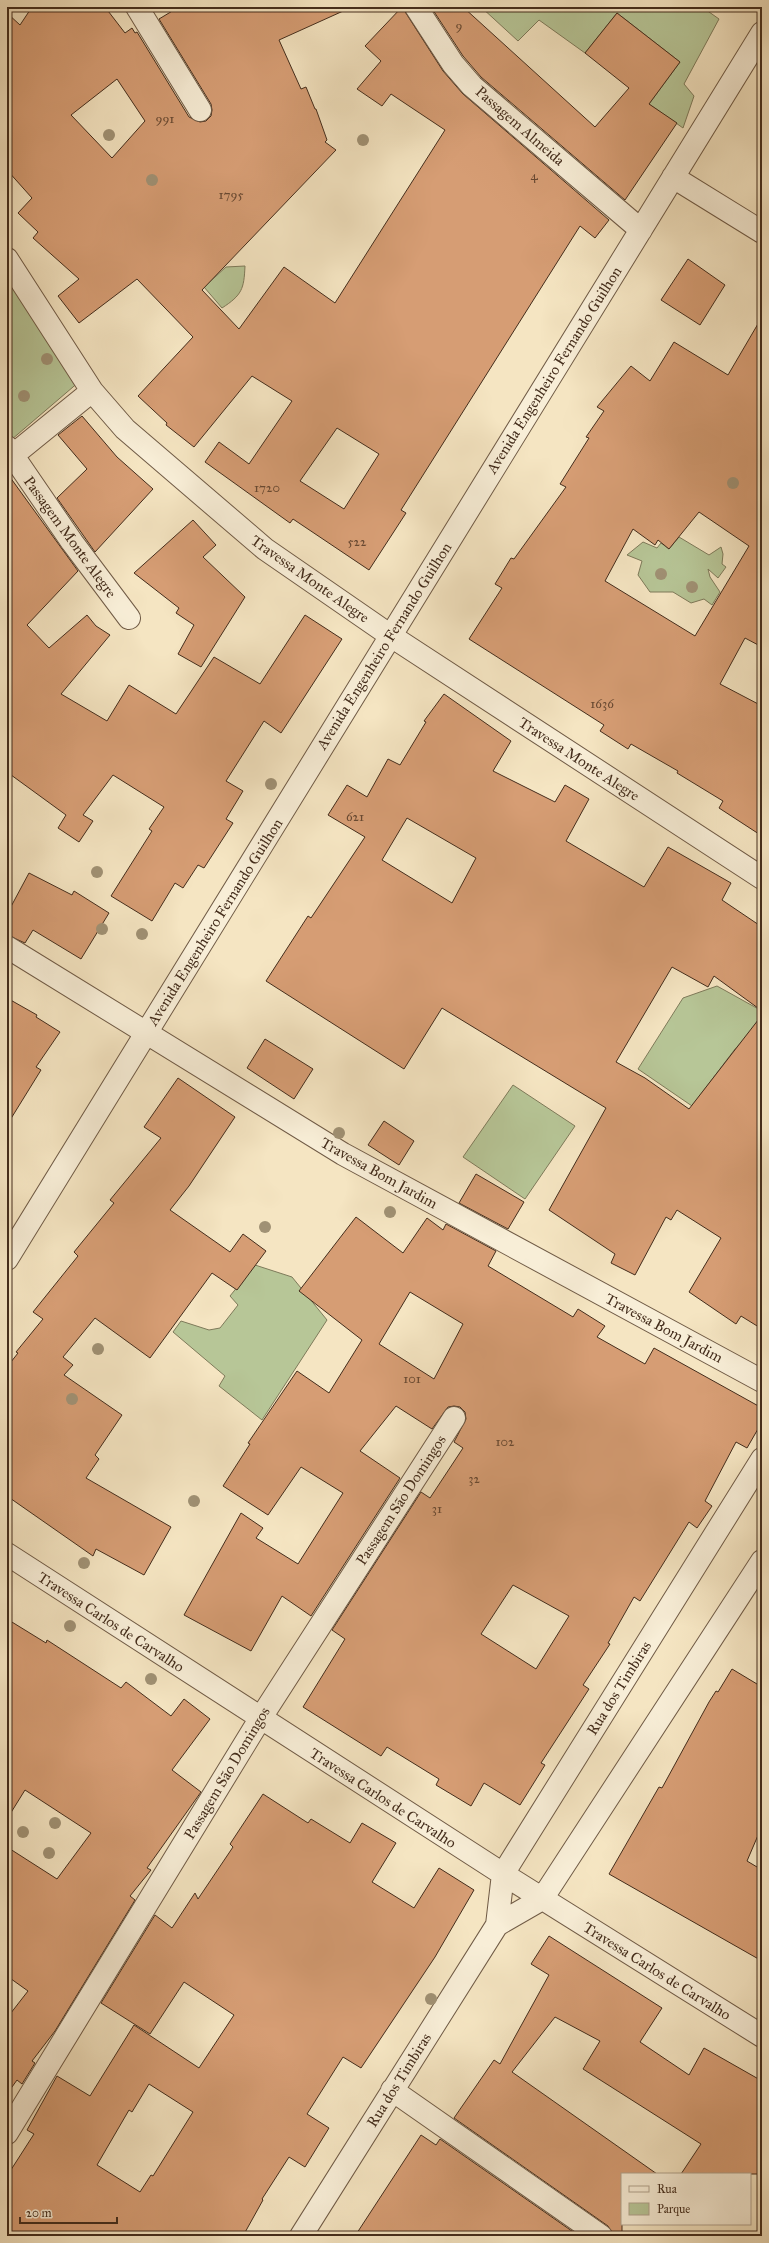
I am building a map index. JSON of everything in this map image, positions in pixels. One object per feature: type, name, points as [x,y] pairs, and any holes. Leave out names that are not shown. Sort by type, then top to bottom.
[{"type":"street","points":[[137,7],[200,110]]},
{"type":"street","name":"Passagem Almeida","points":[[416,7],[453,64],[472,86],[641,230]]},
{"type":"street","name":"Avenida Engenheiro Fernando Guilhon","points":[[7,1259],[762,33]]},
{"type":"street","points":[[674,177],[762,232]]},
{"type":"street","name":"Travessa Monte Alegre","points":[[7,259],[92,391],[125,429],[264,549],[391,636],[762,878]]},
{"type":"street","name":"Passagem Monte Alegre","points":[[92,391],[10,451],[72,542],[129,618]]},
{"type":"street","name":"Travessa Bom Jardim","points":[[7,947],[342,1154],[762,1381]]},
{"type":"street","name":"Passagem São Domingos","points":[[7,2133],[260,1719],[454,1418]]},
{"type":"street","name":"Rua dos Timbiras","points":[[301,2236],[497,1925],[503,1874],[762,1459]]},
{"type":"street","name":"Travessa Carlos de Carvalho","points":[[7,1554],[260,1719],[542,1899],[762,2036]]},
{"type":"street","name":"Rua dos Timbiras","points":[[497,1925],[542,1899],[762,1561]]},
{"type":"street","points":[[392,2090],[601,2236]]},
{"type":"green space","points":[[481,7],[642,7],[644,9],[646,7],[702,7],[719,19],[684,84],[694,96],[683,128],[649,104],[680,62],[617,13],[585,53],[539,20],[518,41]]},
{"type":"green space","points":[[245,266],[244,280],[241,291],[234,299],[222,308],[204,287],[226,267]]},
{"type":"green space","points":[[7,271],[80,381],[11,440],[7,433]]},
{"type":"green space","points":[[679,537],[709,555],[721,547],[723,554],[722,564],[726,567],[718,578],[708,569],[710,577],[720,592],[712,605],[704,599],[691,603],[673,592],[650,592],[638,575],[642,561],[627,555],[643,542],[657,548],[661,543],[669,549]]},
{"type":"green space","points":[[717,986],[762,1011],[762,1021],[735,1049],[692,1106],[638,1069],[683,998]]},
{"type":"green space","points":[[513,1085],[575,1126],[525,1199],[463,1157]]},
{"type":"green space","points":[[255,1265],[292,1277],[327,1320],[262,1420],[219,1386],[225,1376],[173,1332],[181,1321],[209,1330],[220,1328],[238,1305],[230,1296]]},
{"type":"building","points":[[32,7],[105,7],[125,33],[132,28],[135,33],[137,32],[189,117],[200,122],[206,121],[211,116],[211,104],[159,19],[179,7],[352,7],[279,40],[301,89],[306,87],[316,109],[327,140],[325,142],[336,150],[202,290],[239,329],[284,267],[335,303],[445,130],[391,94],[382,106],[357,89],[381,61],[365,46],[402,7],[443,71],[463,94],[609,220],[595,238],[580,226],[401,510],[406,513],[369,570],[293,519],[290,523],[205,462],[219,442],[249,464],[292,401],[252,376],[194,447],[166,425],[167,423],[138,396],[193,337],[137,279],[79,323],[58,296],[79,279],[33,238],[38,232],[18,213],[32,198],[7,170],[7,13],[20,25]],"holes":[[[117,79],[145,121],[112,158],[71,115]],[[337,428],[379,454],[344,509],[300,481]]]},
{"type":"building","points":[[431,7],[463,7],[595,127],[629,88],[585,53],[617,13],[680,62],[649,104],[677,123],[625,200],[481,77],[463,56]]},
{"type":"building","points":[[688,259],[725,285],[700,325],[661,300]]},
{"type":"building","points":[[762,317],[762,647],[745,638],[720,684],[762,706],[762,836],[719,808],[723,801],[677,773],[678,771],[631,744],[628,749],[600,731],[604,725],[469,639],[502,588],[495,584],[511,558],[514,559],[566,487],[560,484],[589,438],[586,437],[604,411],[597,407],[631,366],[650,381],[674,342],[728,375]],"holes":[[[699,512],[749,546],[695,636],[605,581],[633,529],[655,545],[658,540],[669,549]]]},
{"type":"building","points":[[82,416],[117,457],[153,489],[95,552],[57,498],[87,469],[58,435]]},
{"type":"building","points":[[7,473],[78,571],[27,625],[49,648],[87,615],[96,626],[110,635],[61,694],[107,721],[129,685],[176,714],[214,657],[260,684],[305,615],[342,639],[281,733],[264,721],[226,781],[243,791],[226,819],[233,823],[204,868],[198,865],[183,888],[175,883],[152,921],[111,896],[152,831],[149,829],[164,807],[113,775],[83,815],[93,821],[79,842],[58,828],[66,815],[7,772]]},
{"type":"building","points":[[193,520],[216,545],[203,557],[245,597],[201,667],[178,654],[194,625],[176,613],[179,608],[134,573]]},
{"type":"building","points":[[444,694],[511,741],[493,771],[555,802],[565,785],[589,799],[566,841],[644,887],[668,847],[731,883],[722,900],[762,927],[762,1011],[714,976],[708,987],[672,967],[616,1062],[645,1078],[689,1109],[762,1015],[762,1329],[741,1316],[736,1324],[689,1292],[721,1238],[677,1210],[671,1220],[666,1217],[635,1275],[611,1263],[615,1254],[549,1210],[606,1108],[442,1008],[404,1069],[266,981],[308,916],[311,918],[365,837],[328,815],[347,785],[367,797],[388,759],[400,765],[426,722],[424,721]],"holes":[[[407,818],[476,858],[452,903],[382,860]]]},
{"type":"building","points":[[29,873],[72,895],[74,891],[109,913],[81,959],[33,930],[25,943],[7,935],[7,914]]},
{"type":"building","points":[[7,998],[37,1015],[36,1017],[60,1032],[36,1067],[41,1070],[7,1125]]},
{"type":"building","points":[[265,1039],[313,1069],[294,1099],[247,1068]]},
{"type":"building","points":[[178,1078],[235,1117],[189,1186],[170,1210],[230,1252],[243,1234],[266,1251],[237,1290],[212,1273],[150,1358],[95,1318],[63,1357],[73,1365],[64,1375],[122,1415],[95,1455],[99,1459],[86,1478],[171,1527],[144,1575],[96,1549],[93,1556],[7,1496],[7,1367],[18,1353],[16,1352],[43,1319],[33,1312],[78,1256],[74,1252],[114,1203],[110,1200],[161,1138],[144,1127]]},
{"type":"building","points":[[384,1121],[414,1141],[399,1165],[368,1145]]},
{"type":"building","points":[[476,1174],[524,1202],[508,1229],[459,1203]]},
{"type":"building","points":[[356,1217],[403,1253],[427,1218],[443,1230],[446,1224],[496,1251],[488,1266],[573,1317],[578,1309],[605,1326],[597,1337],[645,1364],[654,1348],[762,1408],[762,1422],[747,1448],[736,1442],[705,1501],[712,1506],[697,1528],[689,1522],[640,1601],[634,1597],[608,1643],[610,1644],[583,1685],[589,1689],[541,1763],[545,1765],[520,1805],[484,1783],[471,1806],[436,1785],[439,1779],[387,1747],[381,1756],[303,1707],[345,1639],[332,1630],[421,1492],[430,1498],[463,1448],[454,1442],[466,1419],[465,1412],[460,1407],[448,1407],[432,1429],[396,1406],[360,1451],[400,1478],[311,1616],[282,1596],[251,1651],[184,1615],[241,1513],[263,1528],[256,1538],[298,1564],[343,1493],[301,1467],[268,1515],[223,1486],[250,1444],[248,1443],[297,1371],[329,1393],[362,1340],[299,1291]],"holes":[[[410,1292],[463,1324],[434,1379],[379,1344]],[[513,1585],[569,1616],[536,1669],[481,1634]]]},
{"type":"building","points":[[7,1619],[46,1643],[47,1640],[121,1688],[126,1682],[171,1716],[184,1699],[210,1719],[172,1770],[201,1792],[147,1868],[151,1870],[130,1896],[135,1900],[55,2031],[32,2061],[35,2063],[22,2084],[17,2080],[7,2094],[7,2018],[28,1991],[7,1976],[7,1847],[57,1879],[91,1833],[25,1790],[7,1819]]},
{"type":"building","points":[[732,1669],[762,1687],[762,1826],[747,1861],[762,1870],[762,1961],[609,1874],[659,1787],[662,1788],[709,1702],[716,1691],[718,1692]]},
{"type":"building","points":[[263,1794],[308,1823],[311,1819],[350,1843],[362,1823],[396,1843],[372,1882],[414,1908],[439,1868],[474,1890],[435,1957],[361,2068],[343,2057],[307,2114],[329,2128],[305,2167],[289,2157],[262,2199],[263,2200],[243,2236],[7,2236],[7,2176],[34,2134],[27,2130],[57,2076],[90,2096],[134,2025],[199,2068],[234,2015],[184,1982],[150,2034],[101,2003],[155,1915],[172,1928],[195,1893],[198,1899],[233,1847],[230,1844]],"holes":[[[149,2084],[193,2112],[153,2176],[151,2175],[140,2192],[97,2165],[129,2110],[132,2112]]]},
{"type":"building","points":[[549,1936],[662,2008],[640,2042],[689,2075],[704,2048],[762,2081],[762,2174],[682,2173],[701,2144],[583,2069],[600,2041],[555,2017],[512,2072],[656,2173],[621,2173],[622,2236],[613,2236],[608,2226],[454,2118],[494,2060],[500,2064],[549,1975],[531,1964]]},
{"type":"building","points":[[421,2135],[436,2145],[440,2139],[579,2236],[355,2236]]}]
